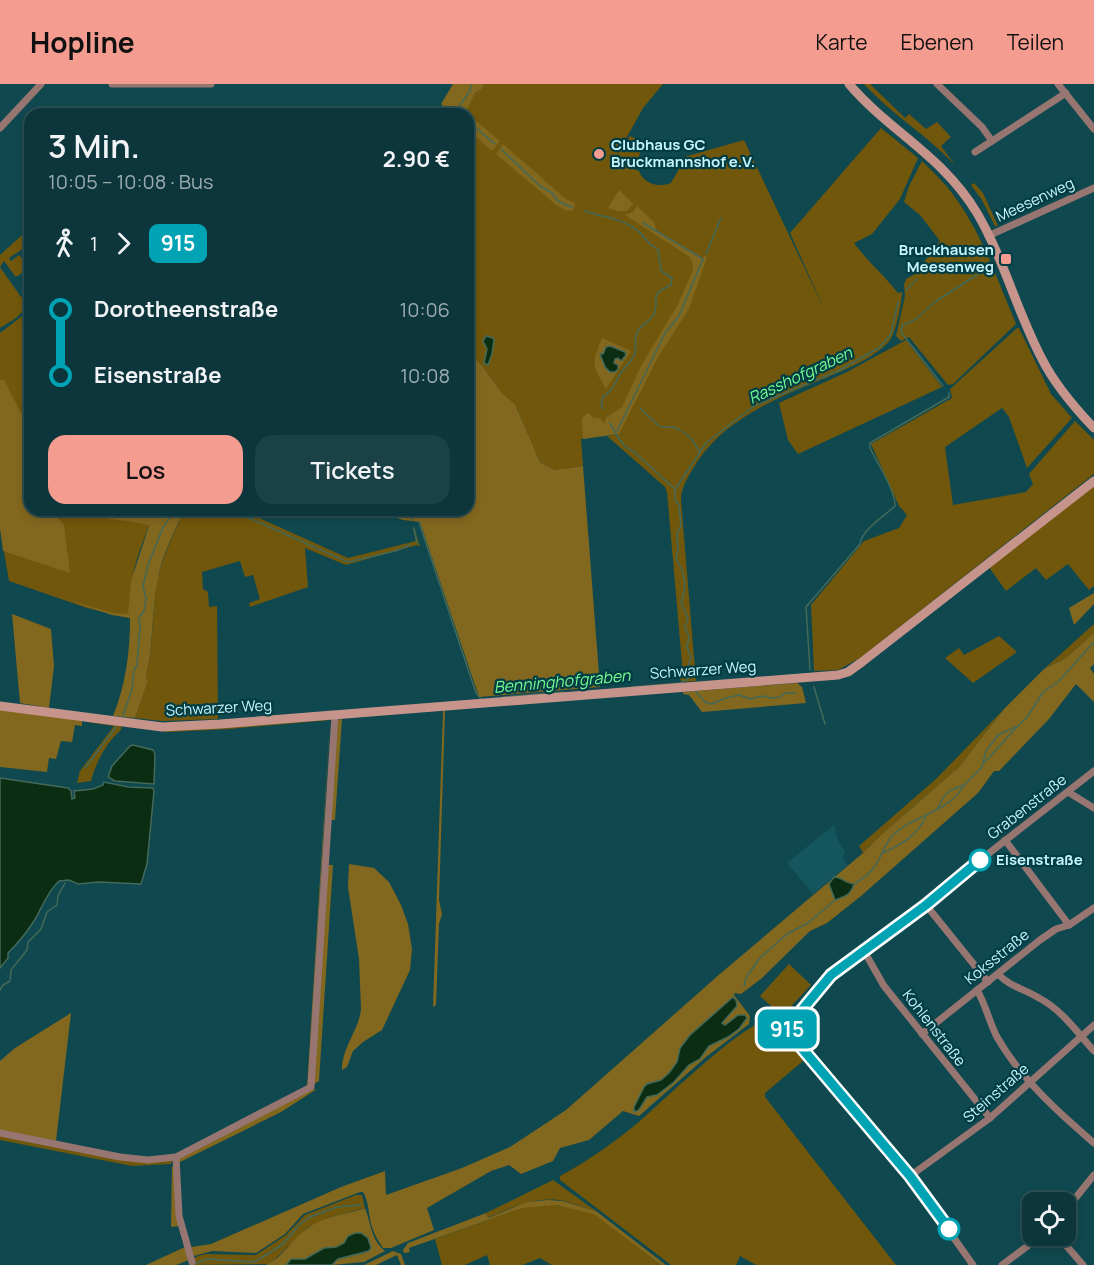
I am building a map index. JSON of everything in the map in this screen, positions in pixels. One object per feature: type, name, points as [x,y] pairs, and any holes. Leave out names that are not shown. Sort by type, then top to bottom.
[{"type":"street","points":[[0,128],[41,84]]},
{"type":"street","points":[[112,84],[211,84]]},
{"type":"street","points":[[849,84],[952,178],[978,214],[1042,359],[1058,387],[1094,428]]},
{"type":"street","points":[[937,84],[982,127],[992,141]]},
{"type":"street","points":[[1058,84],[1094,129]]},
{"type":"street","points":[[975,152],[1066,93]]},
{"type":"street","name":"Meesenweg","points":[[988,236],[1094,188]]},
{"type":"street","name":"Schwarzer Weg","points":[[0,706],[162,727],[335,716],[838,675],[848,672],[862,662],[1094,481]]},
{"type":"street","points":[[0,1133],[148,1160],[176,1157],[311,1087],[335,716]]},
{"type":"street","name":"Grabenstraße","points":[[910,1176],[787,1028],[831,975],[926,905],[1094,771]]},
{"type":"street","points":[[1068,792],[1094,808]]},
{"type":"street","points":[[1005,840],[1069,925]]},
{"type":"street","points":[[926,905],[988,982]]},
{"type":"street","name":"Koksstraße","points":[[922,1034],[1040,940],[1056,929],[1069,925],[1094,908]]},
{"type":"street","name":"Kohlenstraße","points":[[864,951],[884,986],[990,1118]]},
{"type":"street","points":[[998,974],[1006,983],[1040,998],[1062,1014],[1094,1051]]},
{"type":"street","points":[[977,990],[995,1034],[1010,1059],[1068,1121],[1094,1143]]},
{"type":"street","name":"Steinstraße","points":[[910,1176],[990,1118],[1094,1025]]},
{"type":"street","points":[[176,1157],[179,1216],[192,1262]]},
{"type":"street","points":[[1076,1197],[1094,1175]]},
{"type":"street","points":[[910,1176],[974,1265]]},
{"type":"street","points":[[1002,1265],[1028,1246]]},
{"type":"street","points":[[1067,1246],[1083,1265]]},
{"type":"shaded area","points":[[453,84],[484,84],[482,89],[475,93],[468,108],[445,108],[441,104]]},
{"type":"shaded area","points":[[484,84],[663,84],[643,108],[616,157],[630,136],[644,143],[634,169],[652,184],[666,184],[671,183],[684,157],[744,140],[825,311],[790,233],[881,128],[918,158],[900,199],[872,234],[854,243],[898,293],[902,292],[898,317],[890,340],[864,360],[759,408],[741,419],[710,446],[697,462],[684,485],[681,500],[696,681],[680,680],[682,663],[665,487],[607,436],[619,434],[614,433],[581,439],[583,466],[555,470],[540,462],[515,404],[502,393],[474,358],[474,108],[467,108],[475,93],[482,89]]},
{"type":"shaded area","points":[[864,84],[870,84],[905,118],[909,114],[926,129],[937,122],[951,137],[941,146],[955,165],[886,105]]},
{"type":"shaded area","points":[[474,119],[500,141],[492,151],[474,135]]},
{"type":"shaded area","points":[[503,144],[566,199],[575,203],[574,210],[567,211],[556,205],[496,154]]},
{"type":"shaded area","points":[[922,161],[942,181],[968,217],[1016,324],[953,384],[948,385],[909,337],[901,341],[896,336],[905,296],[906,279],[915,274],[940,241],[920,215],[904,202],[909,186]]},
{"type":"shaded area","points":[[974,183],[983,193],[998,226],[995,226],[982,200],[971,185]]},
{"type":"shaded area","points":[[619,190],[633,204],[627,211],[608,208]]},
{"type":"shaded area","points":[[637,206],[654,222],[656,230],[703,258],[707,257],[689,309],[658,357],[619,434],[583,439],[582,418],[588,413],[594,418],[600,418],[604,424],[606,418],[622,407],[641,366],[678,304],[693,270],[690,257],[625,215],[633,212]]},
{"type":"shaded area","points":[[24,233],[24,248],[9,258],[11,261],[19,255],[24,261],[24,271],[15,276],[4,261],[0,267],[0,255]]},
{"type":"shaded area","points":[[0,267],[21,297],[24,297],[24,310],[0,328]]},
{"type":"shaded area","points":[[24,315],[24,516],[153,516],[133,576],[130,618],[87,608],[9,581],[0,528],[0,333]]},
{"type":"shaded area","points":[[1017,328],[1051,394],[1072,418],[1027,468],[1009,417],[1002,408],[945,447],[953,505],[1026,492],[1033,484],[1029,474],[1075,421],[1094,440],[1094,474],[860,658],[838,670],[814,671],[811,605],[864,541],[899,528],[907,515],[899,506],[871,444],[952,398],[950,389]]},
{"type":"shaded area","points":[[486,336],[494,340],[488,365],[484,363],[487,349],[483,341]]},
{"type":"shaded area","points":[[602,338],[631,351],[606,389],[595,364]]},
{"type":"shaded area","points":[[906,340],[942,387],[798,454],[788,440],[779,403],[847,372]]},
{"type":"shaded area","points":[[610,346],[625,352],[626,355],[621,361],[618,358],[615,359],[614,363],[618,365],[618,369],[615,372],[610,372],[605,367],[600,354],[603,354],[606,347]]},
{"type":"shaded area","points":[[474,358],[502,393],[515,404],[540,462],[555,470],[583,466],[600,687],[479,697],[420,522],[391,516],[474,516]]},
{"type":"shaded area","points":[[0,380],[4,380],[24,418],[24,516],[56,516],[64,525],[70,573],[3,551],[0,528]]},
{"type":"shaded area","points":[[1094,485],[1094,586],[1089,590],[1068,564],[1046,580],[1036,568],[1006,591],[989,567]]},
{"type":"shaded area","points":[[102,516],[181,516],[162,561],[156,591],[146,676],[148,681],[135,718],[113,716],[126,668],[130,618],[112,615],[75,602],[113,613],[128,614],[131,581],[149,526]]},
{"type":"shaded area","points":[[181,516],[254,516],[348,558],[416,541],[414,527],[420,547],[417,545],[346,565],[305,548],[308,587],[250,607],[249,603],[260,599],[253,575],[245,577],[240,561],[202,572],[203,589],[208,592],[209,607],[217,606],[218,719],[162,721],[135,718],[148,681],[146,676],[158,579],[167,549]]},
{"type":"shaded area","points":[[1094,593],[1094,604],[1074,625],[1069,608]]},
{"type":"shaded area","points":[[12,614],[51,629],[54,666],[49,708],[20,703]]},
{"type":"shaded area","points":[[1094,624],[1094,633],[1066,658],[1044,669]]},
{"type":"shaded area","points":[[1094,633],[1094,664],[1090,668],[1094,674],[1094,702],[1076,684],[1049,719],[999,771],[994,771],[978,793],[861,896],[827,923],[810,931],[762,978],[741,994],[735,993],[734,995],[750,1016],[749,1024],[706,1057],[639,1116],[623,1111],[589,1140],[560,1148],[553,1161],[521,1174],[509,1165],[491,1171],[427,1208],[434,1230],[391,1248],[383,1248],[376,1237],[365,1197],[363,1192],[360,1192],[303,1214],[285,1234],[256,1253],[212,1251],[194,1256],[191,1247],[211,1244],[341,1187],[385,1171],[386,1195],[462,1168],[510,1147],[566,1110],[959,767],[1004,709],[1044,669],[1066,658]]},
{"type":"shaded area","points":[[999,636],[1017,652],[973,683],[945,658],[959,648],[964,655]]},
{"type":"shaded area","points":[[797,683],[802,687],[806,703],[702,712],[689,695],[683,694],[683,692]]},
{"type":"shaded area","points":[[0,709],[82,719],[82,726],[75,725],[72,742],[61,741],[56,759],[49,758],[47,772],[0,767]]},
{"type":"shaded area","points":[[1004,709],[959,767],[863,853],[859,846],[936,779]]},
{"type":"shaded area","points":[[443,711],[445,711],[439,900],[442,914],[439,924],[436,1005],[433,1007]]},
{"type":"shaded area","points":[[330,719],[229,729],[169,732],[121,726],[121,730],[102,753],[91,781],[77,783],[80,771],[114,726],[87,722],[89,720],[161,729]]},
{"type":"shaded area","points":[[342,719],[335,820],[331,820],[337,720]]},
{"type":"shaded area","points":[[330,720],[309,1084],[307,1088]]},
{"type":"shaded area","points":[[133,745],[153,750],[155,754],[154,784],[115,781],[108,777],[112,766]]},
{"type":"shaded area","points":[[0,778],[68,788],[72,799],[75,798],[74,791],[93,789],[103,785],[104,782],[128,787],[153,788],[154,791],[147,864],[141,884],[99,882],[78,884],[69,880],[59,881],[0,968]]},
{"type":"shaded area","points":[[834,825],[838,841],[845,852],[843,859],[848,865],[813,894],[787,863]]},
{"type":"shaded area","points":[[349,864],[374,868],[389,882],[408,924],[412,949],[410,970],[382,1030],[353,1051],[347,1067],[342,1070],[345,1054],[361,1009],[359,959],[348,887]]},
{"type":"shaded area","points":[[328,865],[333,865],[319,1081],[314,1084]]},
{"type":"shaded area","points":[[834,877],[854,884],[849,893],[835,900],[829,884]]},
{"type":"shaded area","points":[[789,964],[811,985],[782,1016],[760,996]]},
{"type":"shaded area","points":[[733,997],[737,1006],[722,1023],[725,1025],[738,1015],[745,1015],[747,1018],[739,1029],[709,1046],[700,1059],[689,1065],[674,1082],[657,1095],[647,1097],[639,1110],[634,1112],[634,1107],[644,1087],[661,1080],[669,1073],[677,1062],[680,1048],[690,1035]]},
{"type":"shaded area","points":[[71,1013],[56,1141],[0,1130],[0,1061],[15,1048]]},
{"type":"shaded area","points":[[771,1019],[803,1061],[765,1093],[765,1097],[896,1265],[756,1265],[740,1256],[736,1265],[671,1265],[560,1180],[560,1176],[612,1143],[640,1121],[725,1046],[759,1023]]},
{"type":"shaded area","points":[[317,1089],[281,1112],[178,1163],[180,1156]]},
{"type":"shaded area","points":[[0,1135],[127,1160],[168,1159],[172,1161],[171,1164],[132,1166],[0,1140]]},
{"type":"shaded area","points":[[174,1165],[180,1226],[171,1227],[172,1167]]},
{"type":"shaded area","points":[[553,1180],[596,1211],[564,1201],[544,1200],[505,1210],[487,1218],[486,1213]]},
{"type":"shaded area","points":[[356,1195],[362,1195],[365,1208],[327,1218],[307,1228],[270,1264],[194,1265],[192,1260],[206,1254],[256,1255],[286,1235],[305,1215]]},
{"type":"shaded area","points":[[562,1201],[596,1211],[666,1265],[661,1265],[594,1214],[556,1205],[522,1208],[409,1248],[410,1252],[404,1253],[403,1250],[408,1243],[486,1213],[488,1218],[527,1202]]},
{"type":"shaded area","points":[[556,1205],[594,1213],[661,1265],[552,1265],[540,1258],[522,1265],[490,1265],[487,1255],[465,1265],[442,1265],[435,1239],[522,1208]]},
{"type":"shaded area","points":[[365,1208],[374,1237],[385,1251],[364,1262],[332,1265],[338,1259],[365,1253],[348,1236],[344,1243],[336,1247],[324,1248],[305,1259],[291,1259],[286,1265],[266,1265],[277,1258],[302,1232],[315,1224]]},
{"type":"shaded area","points":[[355,1233],[361,1233],[368,1238],[371,1248],[369,1251],[338,1259],[332,1265],[286,1265],[291,1259],[305,1259],[324,1248],[336,1247]]},
{"type":"shaded area","points":[[185,1247],[189,1260],[176,1265],[146,1265]]},
{"type":"shaded area","points":[[393,1251],[401,1254],[405,1265],[401,1265],[397,1255],[376,1265],[364,1265]]},
{"type":"waterway","points":[[461,108],[460,105],[470,91],[471,84]]},
{"type":"waterway","points":[[474,126],[495,144]]},
{"type":"waterway","points":[[501,149],[540,186],[552,193],[558,201],[573,208]]},
{"type":"waterway","points":[[585,211],[621,221],[637,230],[658,249],[661,271],[672,278],[671,285],[656,295],[654,314],[637,334],[634,356],[603,397],[601,405],[603,409]]},
{"type":"waterway","points":[[706,254],[721,218]]},
{"type":"waterway","points":[[617,431],[665,333],[679,316],[703,259],[643,223]]},
{"type":"waterway","points":[[943,386],[901,332],[902,326],[916,319],[936,301],[983,271],[985,264]]},
{"type":"waterway","name":"Rasshofgraben","points":[[906,290],[917,279]]},
{"type":"waterway","name":"Rasshofgraben","points":[[676,488],[706,443],[754,406],[838,371],[880,347],[891,334],[898,302]]},
{"type":"waterway","points":[[810,670],[806,607],[860,544],[869,528],[895,506],[892,492],[870,448],[870,443],[949,397],[949,393]]},
{"type":"waterway","points":[[640,408],[659,426]]},
{"type":"waterway","points":[[610,423],[626,446],[675,489],[681,526],[677,533],[676,558],[684,580],[681,603],[688,618],[685,627],[689,637],[687,647],[691,657],[686,673],[688,679],[680,683],[632,687]]},
{"type":"waterway","points":[[661,427],[673,427],[679,430]]},
{"type":"waterway","points":[[682,431],[690,437],[700,452]]},
{"type":"waterway","points":[[123,716],[137,665],[139,618],[144,611],[146,598],[143,586],[148,565],[163,527],[171,516]]},
{"type":"waterway","name":"Benninghofgraben","points":[[244,516],[348,562],[395,551],[410,545]]},
{"type":"waterway","name":"Benninghofgraben","points":[[412,516],[412,520]]},
{"type":"waterway","name":"Benninghofgraben","points":[[419,522],[476,693],[481,699]]},
{"type":"waterway","name":"Benninghofgraben","points":[[414,528],[417,543]]},
{"type":"waterway","points":[[937,809],[945,795],[964,785],[982,767],[986,751],[998,735],[1018,726],[1028,716],[1043,692],[1058,682],[1094,642]]},
{"type":"waterway","points":[[814,687],[825,724]]},
{"type":"waterway","name":"Benninghofgraben","points":[[503,697],[564,692]]},
{"type":"waterway","points":[[696,692],[706,703],[712,704],[739,695],[750,699],[763,696],[780,697],[785,693],[796,693]]},
{"type":"waterway","points":[[85,768],[116,727]]},
{"type":"waterway","points":[[984,763],[1017,727]]},
{"type":"waterway","points":[[855,884],[873,869],[892,836],[901,828],[949,802],[964,785]]},
{"type":"waterway","points":[[882,853],[908,839],[918,830],[926,817]]},
{"type":"waterway","points":[[0,990],[10,981],[11,970],[27,950],[28,942],[41,929],[47,912],[57,905],[58,896],[65,883]]},
{"type":"waterway","points":[[744,986],[746,978],[759,959],[787,934],[808,923],[834,901]]},
{"type":"waterway","points":[[190,1265],[208,1259],[252,1262],[258,1260],[283,1244],[300,1224],[310,1217],[337,1207],[361,1205]]},
{"type":"bus line","name":"915","points":[[949,1229],[910,1176],[787,1028],[831,975],[926,905],[980,860]]},
{"type":"place","name":"Clubhaus GC Bruckmannshof e.V.","points":[[599,154]]},
{"type":"place","name":"Bruckhausen Meesenweg","points":[[1006,259]]},
{"type":"place","name":"Eisenstraße","points":[[980,860]]}]
